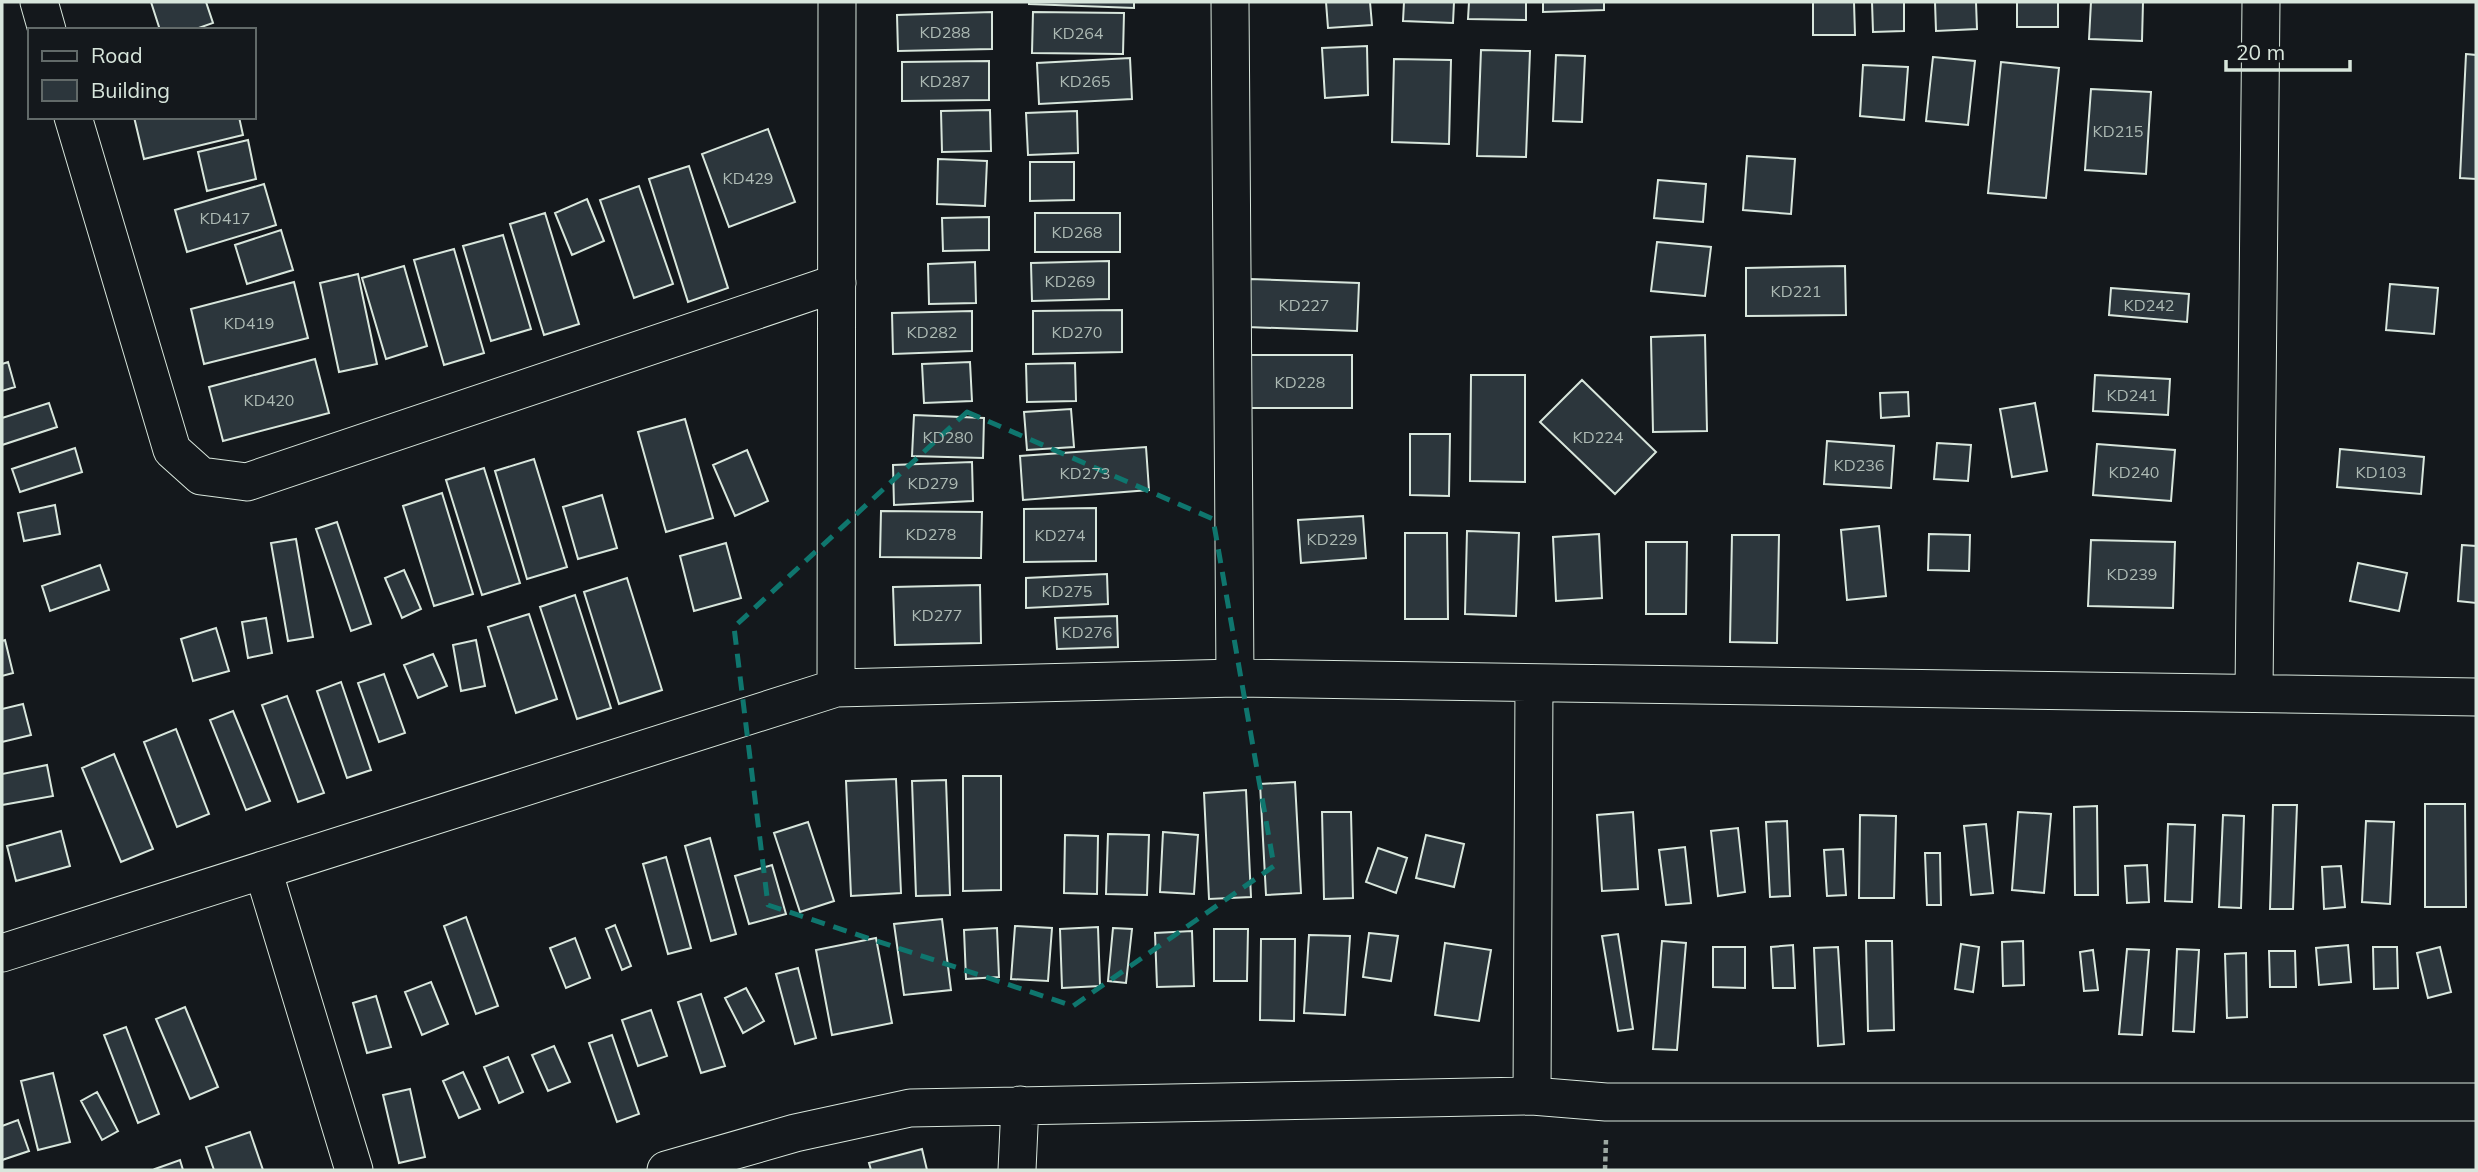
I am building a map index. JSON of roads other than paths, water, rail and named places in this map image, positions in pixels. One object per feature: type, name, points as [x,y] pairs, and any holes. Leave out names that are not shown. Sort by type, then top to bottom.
[{"type":"street","points":[[39,2],[46,28]]},
{"type":"street","points":[[836,688],[837,2]]},
{"type":"street","points":[[1230,2],[1236,678]]},
{"type":"street","points":[[2254,694],[2261,2]]},
{"type":"street","points":[[74,119],[173,450],[201,476],[247,482],[836,283]]},
{"type":"street","points":[[2,953],[836,688],[1236,678],[2476,697]]},
{"type":"street","points":[[1532,1096],[1534,683]]},
{"type":"street","points":[[263,870],[354,1170]]},
{"type":"street","points":[[666,1170],[795,1133],[910,1108],[1532,1096],[1606,1102],[2476,1102]]},
{"type":"street","points":[[1017,1170],[1020,1105]]}]
